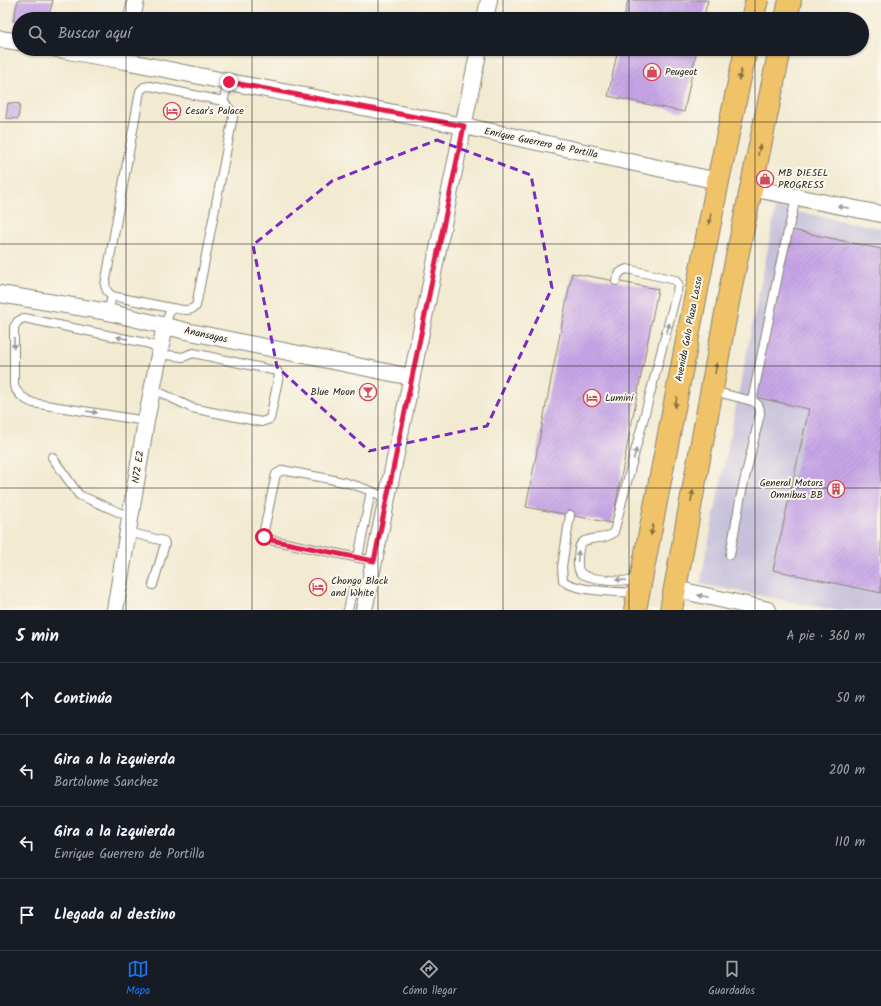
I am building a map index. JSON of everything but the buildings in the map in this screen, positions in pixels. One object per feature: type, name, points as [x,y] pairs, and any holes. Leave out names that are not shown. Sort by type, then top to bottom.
[{"type":"main road","points":[[754,12],[757,0]]},
{"type":"main road","points":[[787,12],[790,0]]},
{"type":"main road","name":"Avenida Galo Plaza Lasso","points":[[638,595],[718,181],[745,56]]},
{"type":"main road","points":[[673,600],[750,188],[778,56]]},
{"type":"street","points":[[133,12],[136,0]]},
{"type":"street","points":[[486,12],[489,0]]},
{"type":"street","points":[[0,39],[12,41]]},
{"type":"street","name":"Enrique Guerrero de Portilla","points":[[130,56],[229,82],[464,126],[718,181]]},
{"type":"street","points":[[364,610],[478,56]]},
{"type":"street","points":[[750,188],[881,214]]},
{"type":"street","name":"Anansayas","points":[[0,294],[108,312],[186,331],[411,377]]},
{"type":"street","name":"N72 E2","points":[[115,610],[146,421],[165,325]]},
{"type":"street","points":[[673,600],[768,610]]},
{"type":"lane","points":[[223,101],[229,82]]},
{"type":"lane","points":[[150,86],[223,101],[233,113],[233,117],[196,306],[189,310],[171,308],[112,296],[107,291],[105,285],[140,92],[144,87],[150,86]]},
{"type":"lane","points":[[752,401],[781,261],[796,198]]},
{"type":"lane","points":[[616,282],[618,275],[627,269],[675,280],[678,284],[614,532],[608,537],[583,542],[579,547],[578,568],[580,573],[585,576],[601,579],[638,595]]},
{"type":"lane","points":[[108,312],[112,296]]},
{"type":"lane","points":[[165,325],[171,308]]},
{"type":"lane","points":[[146,421],[33,403],[17,394],[14,386],[14,327],[24,318],[146,343],[159,351],[183,357],[193,353],[277,371],[279,375],[270,419],[261,422],[192,408],[153,389]]},
{"type":"lane","points":[[712,391],[752,401],[757,403],[760,408],[760,414],[741,495],[730,555]]},
{"type":"lane","points":[[52,457],[79,495],[129,525],[164,541],[165,544],[153,584]]},
{"type":"lane","points":[[374,561],[266,539],[263,534],[276,474],[283,470],[353,485],[371,491],[386,500]]},
{"type":"lane","points":[[358,558],[371,491]]},
{"type":"lane","points":[[570,515],[562,567],[563,580],[569,585],[602,592],[638,595]]},
{"type":"lane","points":[[348,610],[353,588]]},
{"type":"highlighted area","points":[[437,140],[531,175],[552,288],[487,426],[369,451],[277,367],[253,245],[332,181]]},
{"type":"shaded area","name":"General Motors Omnibus BB","points":[[776,208],[881,228],[881,610],[834,610],[700,584]]},
{"type":"place","name":"Peugeot","points":[[652,72]]},
{"type":"place","name":"Cesar's Palace","points":[[172,111]]},
{"type":"place","name":"MB DIESEL PROGRESS","points":[[765,179]]},
{"type":"place","name":"Blue Moon","points":[[368,392]]},
{"type":"place","name":"Lumini","points":[[592,398]]},
{"type":"place","name":"General Motors Omnibus BB","points":[[836,489]]},
{"type":"place","name":"Chongo Black and White","points":[[318,587]]},
{"type":"route","points":[[229,82],[464,126],[374,561],[266,539],[264,537]]}]
